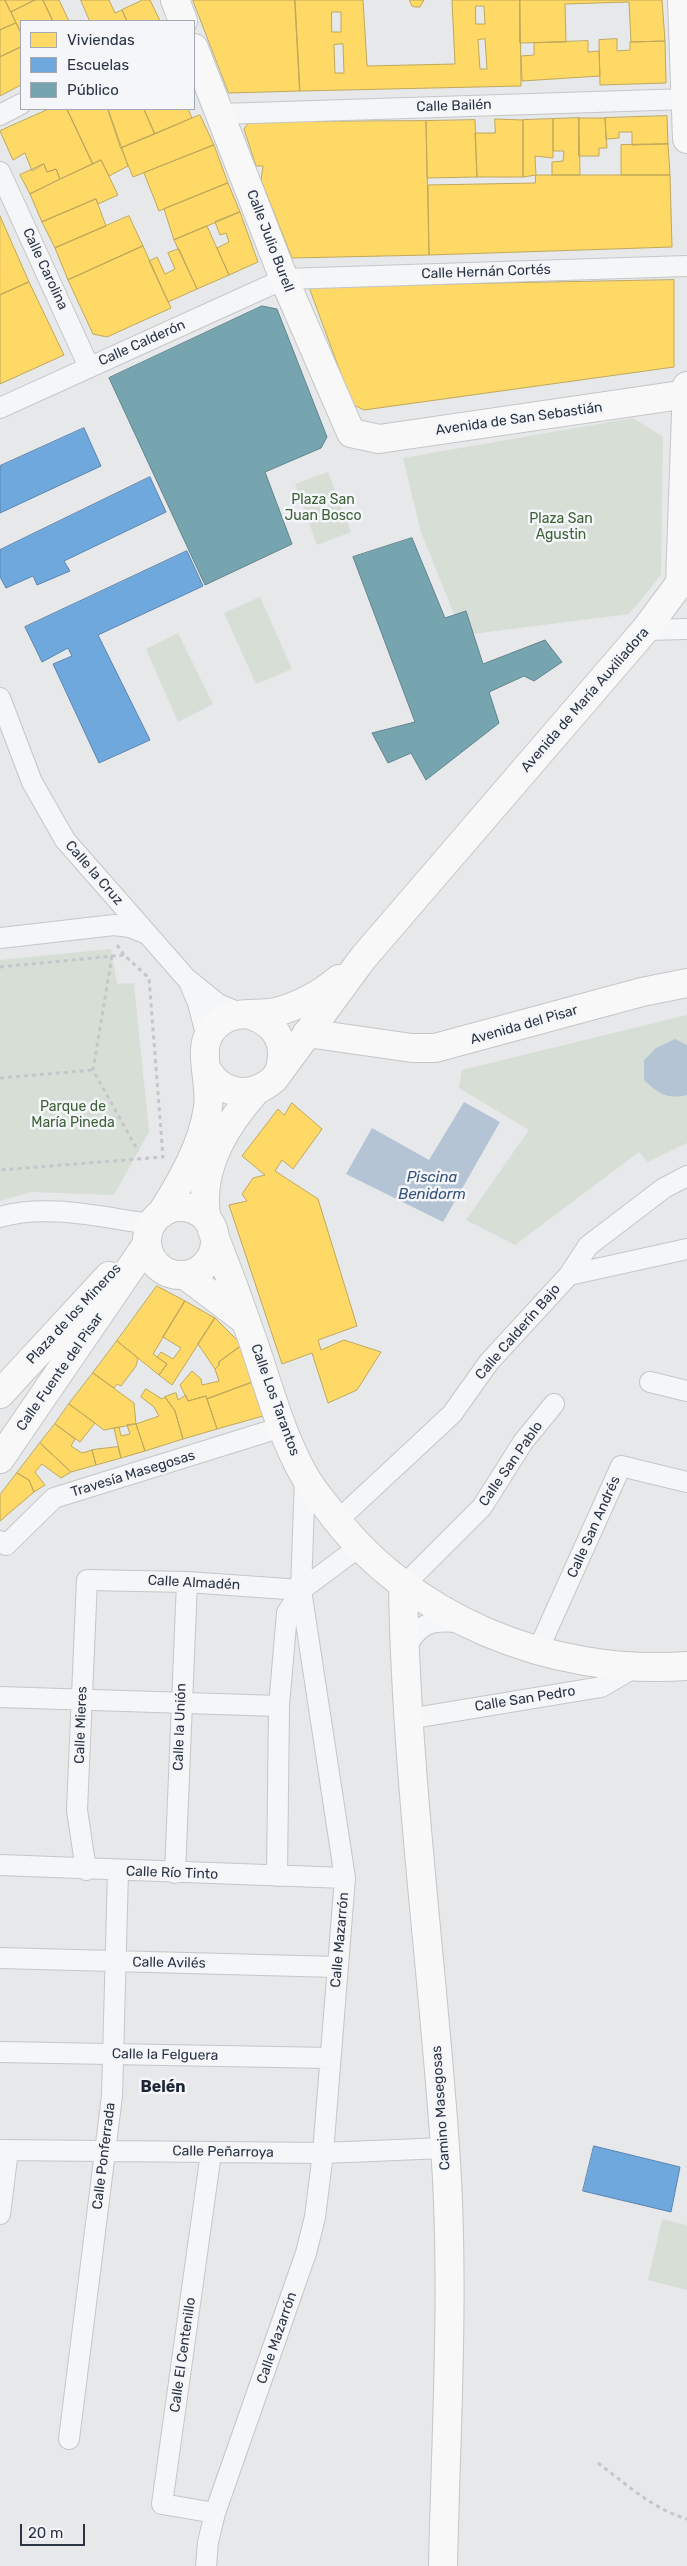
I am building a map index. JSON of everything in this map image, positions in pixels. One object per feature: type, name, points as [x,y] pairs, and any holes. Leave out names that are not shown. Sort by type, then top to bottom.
[{"type":"main road","points":[[175,0],[183,20]]},
{"type":"main road","points":[[682,0],[687,139]]},
{"type":"main road","name":"Calle Julio Burell","points":[[195,50],[222,114],[284,279],[351,433]]},
{"type":"main road","name":"Avenida de San Sebastián","points":[[351,433],[379,439],[687,391]]},
{"type":"main road","name":"Avenida de María Auxiliadora","points":[[210,1225],[204,1191],[210,1166],[227,1129],[255,1092],[266,1086],[280,1069],[362,958],[645,630],[680,583],[687,391]]},
{"type":"main road","name":"Avenida de María Auxiliadora","points":[[207,1038],[221,1021],[275,1012],[310,998],[327,988],[362,958]]},
{"type":"main road","name":"Avenida del Pisar","points":[[307,1032],[423,1048],[451,1045],[642,992],[687,982]]},
{"type":"main road","name":"Avenida del Pisar","points":[[328,1004],[328,1013],[332,1023],[371,1042]]},
{"type":"main road","points":[[252,1016],[274,1028],[280,1039],[283,1052],[280,1069]]},
{"type":"main road","points":[[207,1038],[204,1060],[207,1070],[209,1098],[201,1135],[184,1174],[152,1229],[151,1257],[247,1322]]},
{"type":"main road","name":"Avenida del Pisar","points":[[280,1069],[316,1048],[371,1042]]},
{"type":"main road","points":[[207,1070],[213,1079],[227,1090],[244,1093],[255,1092]]},
{"type":"main road","points":[[120,1285],[173,1272],[199,1270],[209,1259],[214,1245],[210,1225],[200,1213],[185,1208],[170,1209],[152,1229]]},
{"type":"main road","name":"Calle Los Tarantos","points":[[210,1225],[247,1322],[282,1427],[305,1476],[337,1521]]},
{"type":"main road","name":"Calle Fuente del Pisar","points":[[0,1459],[120,1285],[152,1229]]},
{"type":"main road","name":"Plaza de los Mineros","points":[[0,1394],[152,1229]]},
{"type":"main road","points":[[337,1521],[359,1547],[403,1586],[467,1624],[500,1638],[538,1650],[592,1663],[637,1666],[687,1666]]},
{"type":"main road","name":"Camino Masegosas","points":[[403,1586],[408,1719],[445,2148],[448,2328],[443,2566]]},
{"type":"street","name":"Calle Bailén","points":[[222,114],[687,99]]},
{"type":"street","points":[[0,115],[20,105]]},
{"type":"street","name":"Calle Carolina","points":[[0,172],[89,366]]},
{"type":"street","name":"Calle Hernán Cortés","points":[[284,279],[687,266]]},
{"type":"street","name":"Calle Calderón","points":[[0,408],[284,279]]},
{"type":"street","points":[[645,630],[687,629]]},
{"type":"street","name":"Calle la Cruz","points":[[0,698],[32,782],[65,840],[186,978],[218,1004],[252,1016]]},
{"type":"street","points":[[0,938],[114,925],[130,927],[147,934]]},
{"type":"street","name":"Calle la Cruz","points":[[186,978],[198,1003],[207,1038]]},
{"type":"street","name":"Avenida del Pisar","points":[[252,1016],[283,1028],[307,1032]]},
{"type":"street","name":"Calle Calderín Bajo","points":[[337,1521],[452,1414],[489,1362],[569,1275],[588,1246],[664,1188],[687,1176]]},
{"type":"street","points":[[0,1217],[11,1214],[56,1212],[152,1229]]},
{"type":"street","points":[[569,1275],[687,1249]]},
{"type":"street","points":[[650,1382],[687,1390]]},
{"type":"street","name":"Calle San Pablo","points":[[403,1586],[482,1507],[523,1442],[554,1404]]},
{"type":"street","name":"Travesía Masegosas","points":[[0,1541],[6,1545],[54,1498],[282,1427]]},
{"type":"street","name":"Calle San Andrés","points":[[538,1650],[621,1466],[687,1482]]},
{"type":"street","name":"Calle Los Tarantos","points":[[302,1590],[305,1476]]},
{"type":"street","points":[[277,1876],[280,1706],[287,1613],[302,1590],[359,1547]]},
{"type":"street","name":"Calle Almadén","points":[[87,1580],[187,1582],[302,1590]]},
{"type":"street","name":"Calle Mieres","points":[[86,1870],[77,1810],[87,1580]]},
{"type":"street","name":"Calle la Unión","points":[[175,1873],[180,1702],[187,1582]]},
{"type":"street","name":"Calle Mazarrón","points":[[206,2566],[208,2542],[215,2513],[306,2253],[315,2217],[323,2153],[345,1878],[302,1590]]},
{"type":"street","points":[[404,1652],[413,1635],[432,1622],[445,1620],[467,1624]]},
{"type":"street","name":"Calle San Pedro","points":[[408,1719],[601,1687],[637,1666]]},
{"type":"street","points":[[0,1697],[280,1706]]},
{"type":"street","name":"Calle Río Tinto","points":[[0,1865],[86,1870],[345,1878]]},
{"type":"street","name":"Calle Ponferrada","points":[[69,2439],[112,2096],[118,1871]]},
{"type":"street","name":"Calle Avilés","points":[[0,1958],[337,1967]]},
{"type":"street","name":"Calle la Felguera","points":[[0,2052],[330,2058]]},
{"type":"street","name":"Calle Peñarroya","points":[[4,2150],[323,2153],[445,2148]]},
{"type":"street","points":[[0,2214],[4,2150]]},
{"type":"street","name":"Calle El Centenillo","points":[[211,2153],[162,2504],[215,2513]]},
{"type":"path","points":[[0,968],[124,955],[149,978],[163,1156],[0,1170]]},
{"type":"path","points":[[112,956],[94,1070],[138,1151]]},
{"type":"path","points":[[0,1078],[94,1070]]},
{"type":"path","points":[[598,2462],[646,2499],[675,2516],[687,2519]]},
{"type":"green space","name":"Plaza San Agustin","points":[[633,418],[663,437],[661,575],[629,614],[472,634],[466,611],[454,614],[421,532],[403,458]]},
{"type":"green space","name":"Plaza San Juan Bosco","points":[[328,472],[351,532],[317,545],[295,484]]},
{"type":"green space","points":[[260,597],[292,669],[256,684],[224,613]]},
{"type":"green space","points":[[178,633],[213,704],[178,722],[146,649]]},
{"type":"green space","name":"Parque de María Pineda","points":[[111,949],[117,984],[134,983],[149,1132],[114,1195],[31,1192],[0,1201],[0,960]]},
{"type":"green space","points":[[687,1015],[687,1143],[648,1162],[639,1152],[515,1245],[466,1220],[529,1130],[459,1088],[462,1070]]},
{"type":"green space","points":[[662,2219],[687,2225],[687,2290],[648,2280]]},
{"type":"water","points":[[675,1039],[687,1045],[687,1095],[674,1097],[658,1092],[644,1080],[644,1060],[656,1048]]},
{"type":"water","name":"Piscina Benidorm","points":[[464,1102],[500,1122],[443,1222],[346,1174],[372,1128],[429,1160]]},
{"type":"building: Viviendas","points":[[0,0],[5,0],[16,23],[0,30]]},
{"type":"building: Viviendas","points":[[5,0],[35,0],[11,12]]},
{"type":"building: Viviendas","points":[[35,0],[43,0],[53,20],[20,20],[20,31],[11,12]]},
{"type":"building: Viviendas","points":[[43,0],[59,0],[69,20],[53,20]]},
{"type":"building: Viviendas","points":[[81,0],[109,0],[115,13],[122,10],[127,20],[90,20]]},
{"type":"building: Viviendas","points":[[143,0],[150,0],[160,20],[127,20],[122,10]]},
{"type":"building: Viviendas","points":[[193,0],[295,0],[300,91],[229,93]]},
{"type":"building: Viviendas","points":[[295,0],[363,0],[367,66],[455,64],[452,0],[520,0],[521,86],[300,91]],"holes":[[[476,6],[484,6],[485,24],[476,24]],[[332,12],[341,12],[341,32],[332,32]],[[485,39],[487,69],[480,69],[478,40]],[[343,44],[344,73],[335,73],[334,45]]]},
{"type":"building: Viviendas","points":[[410,0],[424,0],[420,7],[415,7],[412,6]]},
{"type":"building: Viviendas","points":[[520,0],[662,0],[665,41],[631,42],[629,2],[565,4],[566,42],[520,43]]},
{"type":"building: Viviendas","points":[[16,23],[20,31],[20,47],[0,57],[0,30]]},
{"type":"building: Viviendas","points":[[617,39],[617,51],[630,50],[630,42],[665,41],[666,83],[600,85],[599,40]]},
{"type":"building: Viviendas","points":[[588,41],[588,52],[599,51],[600,76],[522,81],[521,56],[534,55],[534,43]]},
{"type":"building: Viviendas","points":[[20,47],[20,86],[0,96],[0,57]]},
{"type":"building: Viviendas","points":[[47,110],[67,110],[93,164],[60,179],[56,169],[47,172],[44,164],[32,171],[25,153],[13,160],[0,131]]},
{"type":"building: Viviendas","points":[[67,110],[108,110],[128,166],[109,176],[101,160],[93,164]]},
{"type":"building: Viviendas","points":[[108,110],[144,110],[155,134],[121,148]]},
{"type":"building: Viviendas","points":[[144,110],[188,110],[192,118],[155,134]]},
{"type":"building: Viviendas","points":[[200,115],[214,145],[133,177],[121,148]]},
{"type":"building: Viviendas","points":[[667,116],[668,144],[632,145],[632,132],[619,132],[619,138],[606,139],[605,118]]},
{"type":"building: Viviendas","points":[[579,118],[605,118],[607,148],[599,148],[599,156],[579,156]]},
{"type":"building: Viviendas","points":[[579,118],[580,175],[552,175],[552,162],[563,161],[564,151],[553,151],[553,119]]},
{"type":"building: Viviendas","points":[[495,119],[523,120],[523,177],[477,177],[475,133],[495,133]]},
{"type":"building: Viviendas","points":[[553,119],[553,158],[535,156],[536,175],[523,177],[523,120]]},
{"type":"building: Viviendas","points":[[475,120],[477,177],[427,178],[426,121]]},
{"type":"building: Viviendas","points":[[426,121],[429,255],[292,258],[261,180],[263,166],[256,166],[244,129],[249,122]]},
{"type":"building: Viviendas","points":[[668,144],[670,175],[621,175],[621,145]]},
{"type":"building: Viviendas","points":[[214,145],[228,183],[159,211],[144,173]]},
{"type":"building: Viviendas","points":[[101,160],[118,195],[98,204],[96,199],[42,222],[30,194]]},
{"type":"building: Viviendas","points":[[44,164],[47,172],[56,169],[60,179],[30,194],[20,175]]},
{"type":"building: Viviendas","points":[[536,175],[670,175],[672,247],[429,255],[428,185],[535,183]]},
{"type":"building: Viviendas","points":[[228,183],[240,212],[174,240],[164,209]]},
{"type":"building: Viviendas","points":[[96,199],[106,226],[55,248],[42,222]]},
{"type":"building: Viviendas","points":[[240,212],[258,262],[229,275],[217,248],[229,242],[226,233],[220,235],[215,222]]},
{"type":"building: Viviendas","points":[[0,216],[29,282],[0,295]]},
{"type":"building: Viviendas","points":[[129,216],[143,246],[68,280],[55,248]]},
{"type":"building: Viviendas","points":[[207,226],[229,275],[197,289],[174,240]]},
{"type":"building: Viviendas","points":[[143,246],[171,308],[107,337],[93,334],[68,280]]},
{"type":"building: Viviendas","points":[[179,249],[197,289],[168,302],[149,261],[157,257],[165,274],[175,269],[168,253]]},
{"type":"building: Viviendas","points":[[674,280],[674,367],[364,410],[352,404],[309,287]]},
{"type":"building: Viviendas","points":[[29,282],[64,355],[0,384],[0,295]]},
{"type":"building: Viviendas","points":[[292,1103],[322,1129],[293,1169],[282,1160],[275,1171],[318,1199],[357,1326],[318,1340],[321,1350],[344,1340],[381,1352],[357,1390],[328,1403],[312,1353],[282,1364],[229,1205],[247,1201],[242,1194],[253,1178],[265,1175],[242,1156],[278,1109],[284,1115]]},
{"type":"building: Viviendas","points":[[157,1286],[185,1301],[153,1354],[167,1364],[159,1375],[117,1341]]},
{"type":"building: Viviendas","points":[[185,1301],[215,1318],[172,1385],[159,1375],[167,1364],[157,1357],[161,1352],[173,1359],[181,1348],[163,1337]]},
{"type":"building: Viviendas","points":[[215,1318],[242,1345],[219,1362],[215,1369],[198,1344]]},
{"type":"building: Viviendas","points":[[117,1341],[138,1358],[136,1366],[121,1386],[117,1384],[114,1388],[93,1373]]},
{"type":"building: Viviendas","points":[[242,1345],[253,1382],[207,1399],[206,1396],[188,1401],[180,1385],[192,1371],[201,1379],[202,1385],[219,1381],[215,1369],[219,1362]]},
{"type":"building: Viviendas","points":[[93,1373],[134,1403],[136,1424],[104,1430],[69,1404]]},
{"type":"building: Viviendas","points":[[253,1382],[263,1416],[217,1429],[207,1399]]},
{"type":"building: Viviendas","points":[[146,1389],[162,1399],[165,1397],[175,1411],[183,1439],[145,1451],[136,1424],[159,1416],[154,1407],[141,1397]]},
{"type":"building: Viviendas","points":[[176,1393],[178,1400],[186,1395],[188,1401],[206,1396],[217,1429],[183,1439],[175,1411],[165,1397]]},
{"type":"building: Viviendas","points":[[69,1404],[95,1423],[80,1442],[55,1424]]},
{"type":"building: Viviendas","points":[[55,1424],[75,1439],[71,1446],[82,1453],[92,1450],[96,1465],[71,1472],[40,1443]]},
{"type":"building: Viviendas","points":[[136,1424],[145,1451],[121,1458],[114,1428],[119,1427],[121,1436],[130,1434],[127,1425]]},
{"type":"building: Viviendas","points":[[40,1443],[71,1472],[61,1478],[42,1464],[35,1472],[45,1485],[34,1492],[29,1480],[17,1473]]},
{"type":"building: Viviendas","points":[[118,1447],[121,1458],[96,1465],[92,1450]]},
{"type":"building: Viviendas","points":[[17,1473],[29,1480],[34,1492],[0,1521],[0,1495]]},
{"type":"building: Escuelas","points":[[84,428],[101,466],[0,513],[0,466]]},
{"type":"building: Escuelas","points":[[150,477],[166,512],[64,561],[70,571],[37,585],[33,576],[6,588],[0,577],[0,550]]},
{"type":"building: Escuelas","points":[[187,551],[203,586],[98,635],[150,740],[99,763],[53,664],[72,656],[68,648],[42,662],[25,627]]},
{"type":"building: Escuelas","points":[[594,2146],[680,2167],[671,2212],[583,2191]]},
{"type":"building: Público","points":[[262,306],[277,309],[327,437],[321,448],[265,472],[292,544],[205,585],[109,378]]},
{"type":"building: Público","points":[[412,538],[445,618],[466,611],[483,664],[545,640],[562,662],[534,681],[524,676],[489,692],[499,723],[426,780],[411,753],[388,763],[372,733],[415,722],[353,557]]},
{"type":"district","name":"Belén","points":[[163,2087]]}]
